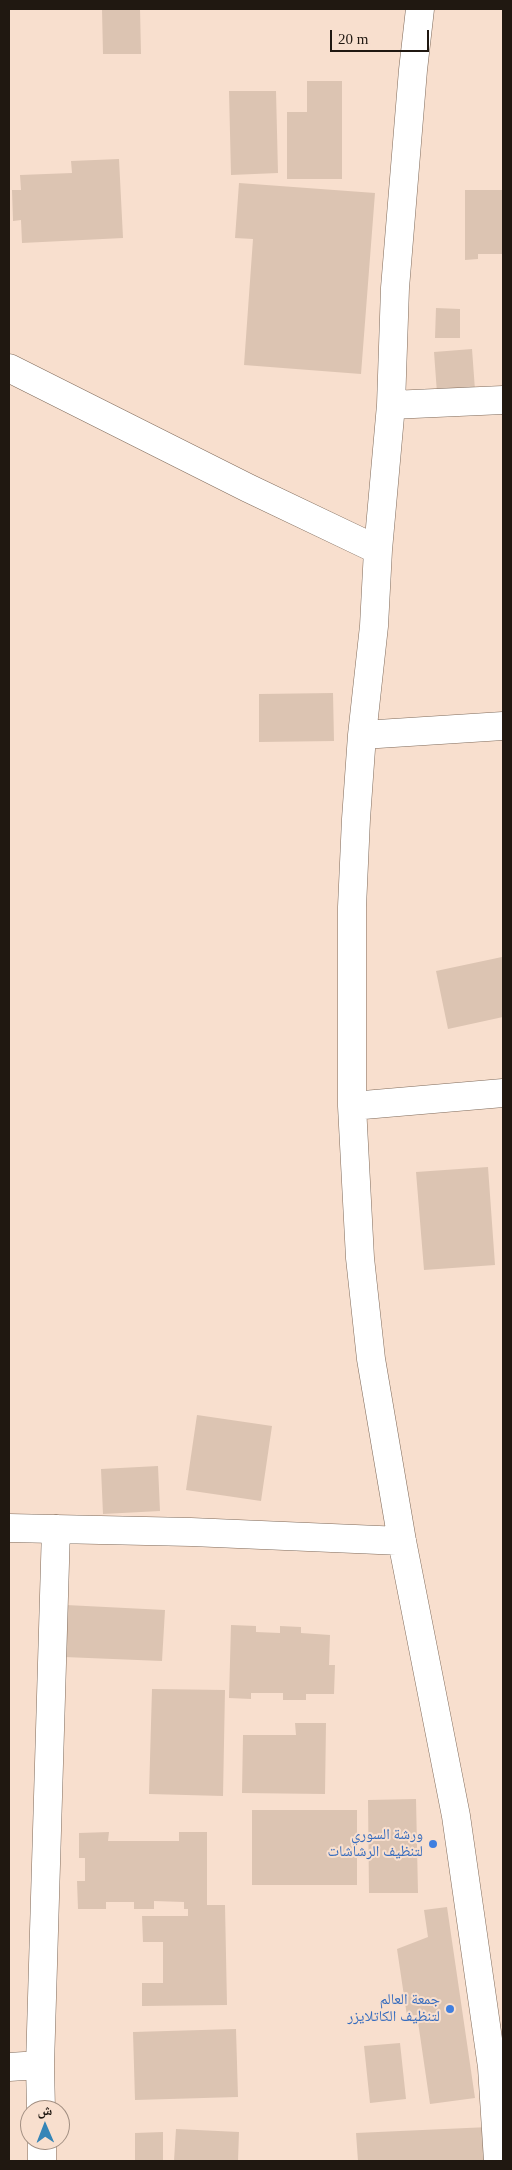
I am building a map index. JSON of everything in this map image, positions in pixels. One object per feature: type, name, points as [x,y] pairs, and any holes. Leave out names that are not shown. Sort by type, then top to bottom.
[{"type":"street","points":[[420,9],[413,70],[395,288],[391,405],[378,550],[374,626],[362,735],[352,907],[352,1106],[360,1258],[371,1359],[402,1541],[456,1816],[492,2067],[498,2161]]},
{"type":"street","points":[[9,368],[248,488],[378,550]]},
{"type":"street","points":[[391,405],[503,400]]},
{"type":"street","points":[[362,735],[503,726]]},
{"type":"street","points":[[352,1106],[503,1093]]},
{"type":"street","points":[[9,1528],[191,1532],[402,1541]]},
{"type":"street","points":[[41,2100],[40,2065],[56,1529]]},
{"type":"street","points":[[9,2067],[40,2065]]},
{"type":"building","points":[[102,9],[140,9],[141,54],[103,54]]},
{"type":"building","points":[[307,81],[342,81],[342,179],[287,179],[287,112],[307,112]]},
{"type":"building","points":[[229,91],[276,91],[278,173],[231,175]]},
{"type":"building","points":[[119,159],[123,238],[22,243],[21,220],[13,221],[12,190],[21,190],[20,175],[72,173],[71,161]]},
{"type":"building","points":[[239,183],[375,193],[361,374],[244,365],[253,239],[235,238]]},
{"type":"building","points":[[465,190],[503,190],[503,254],[478,254],[478,259],[465,260]]},
{"type":"building","points":[[436,308],[460,309],[460,338],[435,338]]},
{"type":"building","points":[[472,349],[475,390],[437,393],[434,352]]},
{"type":"building","points":[[333,693],[334,741],[259,742],[259,694]]},
{"type":"building","points":[[502,957],[503,1017],[448,1029],[436,971]]},
{"type":"building","points":[[488,1167],[495,1265],[424,1270],[416,1172]]},
{"type":"building","points":[[197,1415],[272,1426],[261,1501],[186,1490]]},
{"type":"building","points":[[158,1466],[160,1511],[103,1514],[101,1469]]},
{"type":"building","points":[[66,1605],[165,1610],[162,1661],[64,1657]]},
{"type":"building","points":[[231,1625],[256,1626],[256,1632],[280,1633],[280,1626],[301,1627],[301,1633],[330,1635],[329,1665],[335,1665],[334,1694],[306,1694],[306,1700],[283,1700],[283,1693],[251,1693],[251,1699],[229,1698]]},
{"type":"building","points":[[152,1689],[225,1690],[223,1796],[149,1794]]},
{"type":"building","points":[[295,1723],[326,1723],[325,1794],[242,1793],[243,1735],[296,1735]]},
{"type":"building","points":[[416,1799],[418,1893],[369,1893],[368,1800]]},
{"type":"building","points":[[252,1810],[357,1810],[357,1885],[252,1885]]},
{"type":"building","points":[[109,1832],[108,1841],[179,1841],[179,1832],[207,1832],[207,1905],[225,1905],[227,2005],[142,2006],[142,1983],[163,1983],[163,1942],[143,1942],[142,1916],[188,1916],[188,1909],[184,1909],[184,1902],[154,1901],[154,1909],[134,1909],[134,1902],[106,1902],[106,1909],[78,1909],[77,1881],[85,1881],[85,1858],[79,1858],[79,1833]]},
{"type":"building","points":[[447,1907],[475,2098],[430,2104],[417,2015],[407,2016],[397,1949],[428,1937],[424,1910]]},
{"type":"building","points":[[236,2029],[238,2097],[135,2100],[133,2032]]},
{"type":"building","points":[[400,2043],[406,2099],[370,2103],[364,2046]]},
{"type":"building","points":[[489,2127],[491,2161],[358,2161],[356,2133]]},
{"type":"building","points":[[176,2129],[239,2132],[238,2161],[174,2161]]},
{"type":"building","points":[[163,2132],[163,2161],[135,2161],[135,2133]]},
{"type":"place","name":"ورشة السوري لتنظيف الرشاشات","points":[[433,1844]]},
{"type":"place","name":"جمعة العالم لتنظيف الكاتلايزر","points":[[450,2009]]}]
